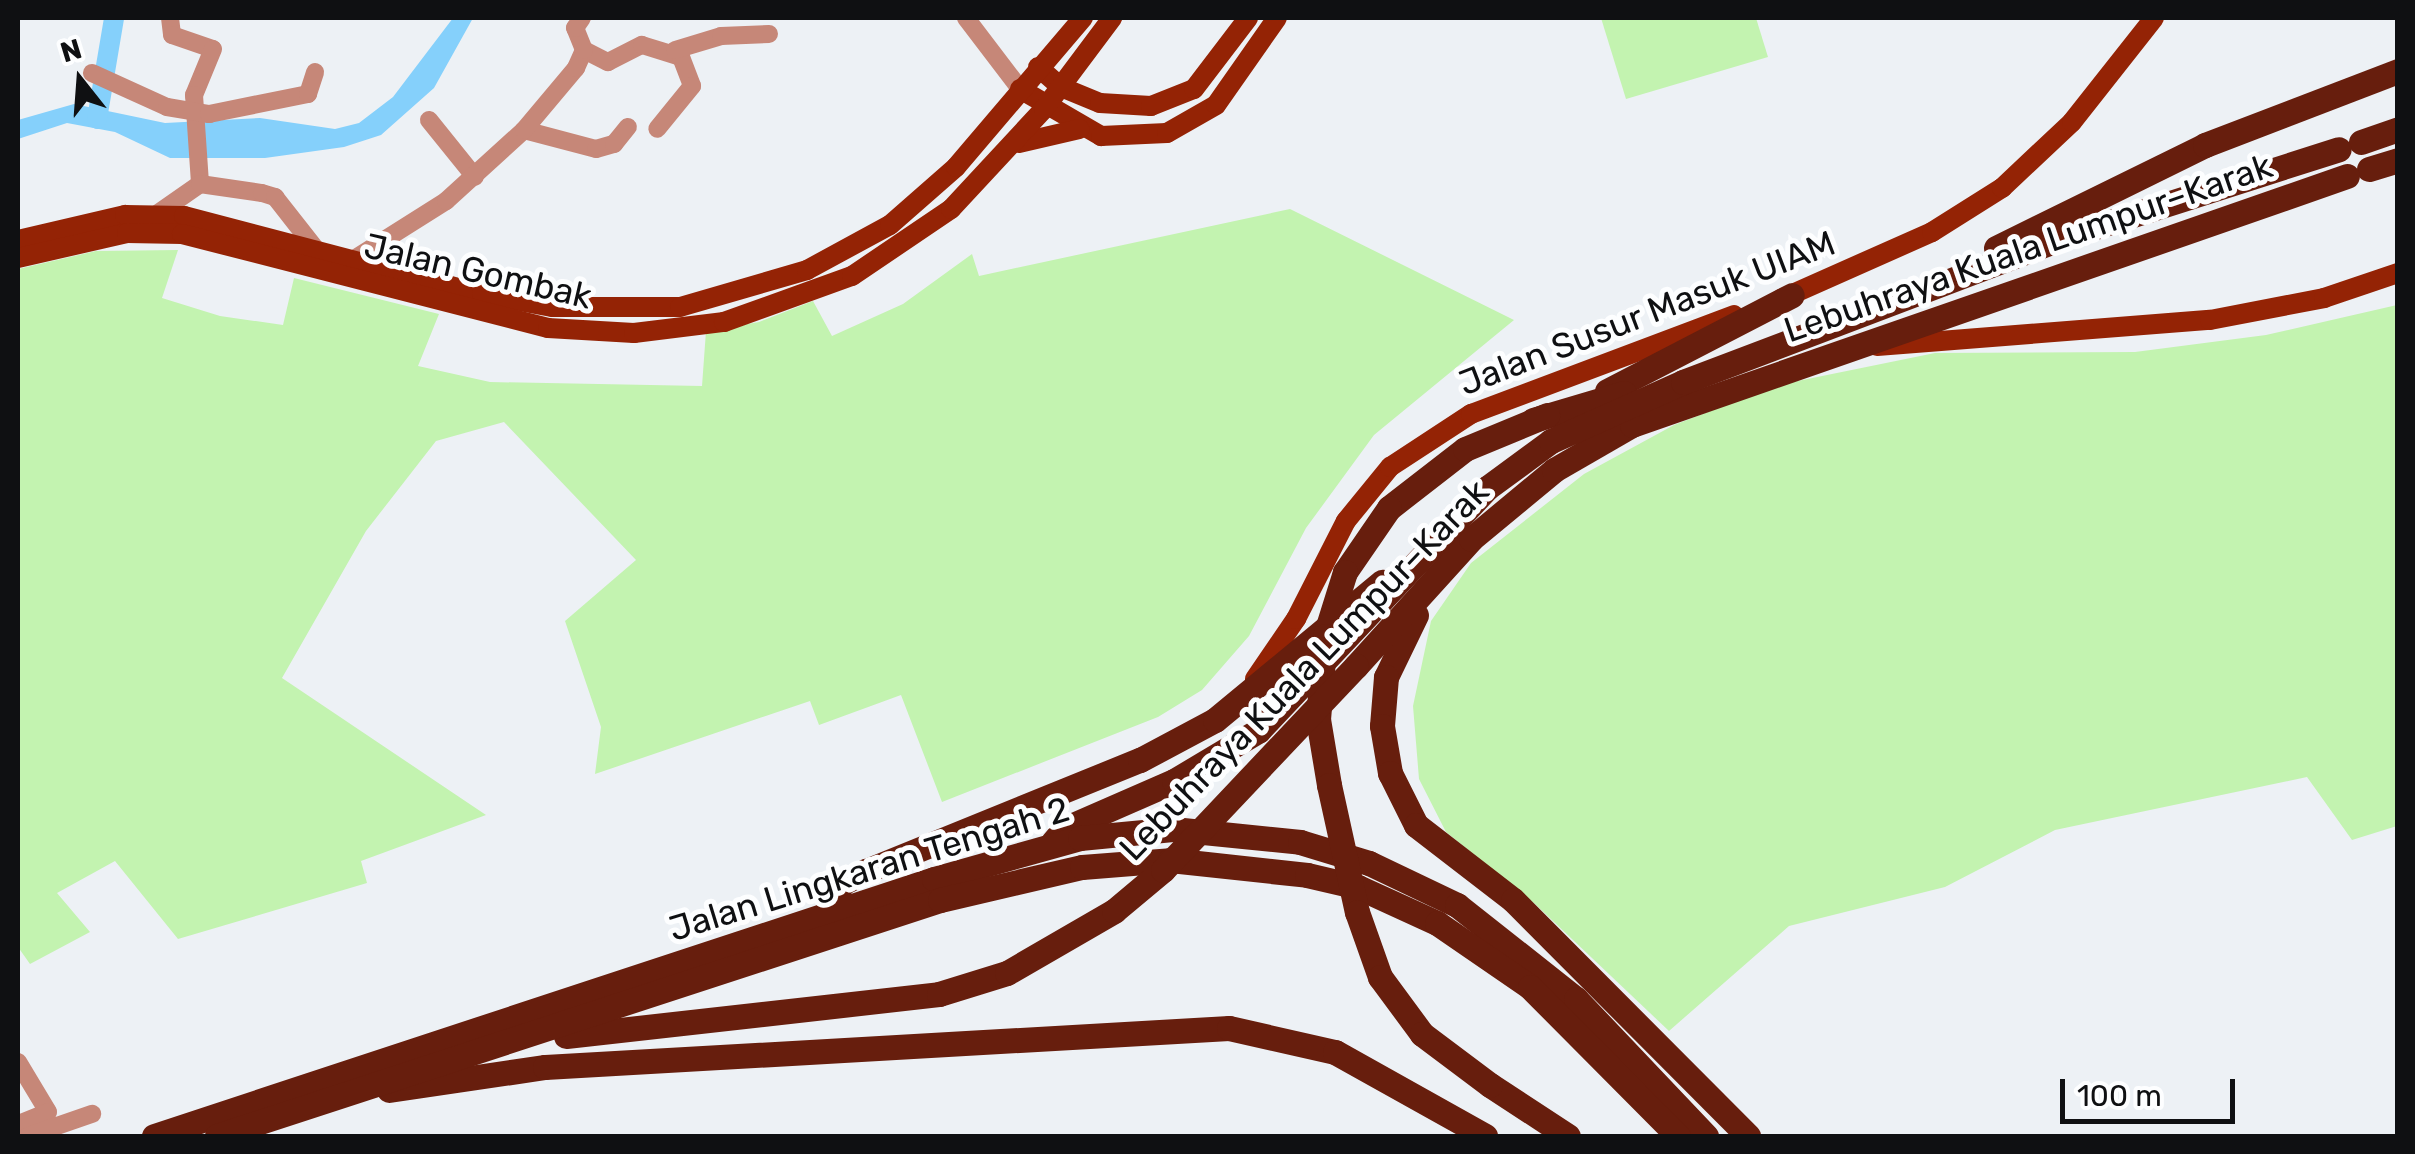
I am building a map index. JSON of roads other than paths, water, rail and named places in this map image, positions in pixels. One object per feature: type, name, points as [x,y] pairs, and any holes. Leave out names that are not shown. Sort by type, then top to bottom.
[{"type":"highway","points":[[1533,420],[1870,310],[2205,145],[2398,70]]},
{"type":"highway","name":"Lebuhraya Kuala Lumpur–Karak","points":[[1050,846],[1064,828],[1174,781],[1258,731],[1487,488],[1551,441],[1616,410],[2070,236],[2398,129]]},
{"type":"highway","name":"Lebuhraya Kuala Lumpur–Karak","points":[[459,1058],[588,1032],[939,994],[1007,973],[1114,911],[1164,870],[1472,538],[1554,470],[1632,425],[1843,348],[2398,160]]},
{"type":"highway","points":[[1568,1136],[1451,1059],[1422,1034],[1380,977],[1356,912],[1321,735],[1325,636],[1345,572],[1389,508],[1464,449],[1634,380],[1792,295]]},
{"type":"highway","points":[[825,914],[842,884],[866,871],[956,829],[1140,760],[1215,720],[1487,488]]},
{"type":"highway","points":[[1472,538],[1406,630],[1386,677],[1382,726],[1401,800],[1416,826],[1513,900],[1748,1136]]},
{"type":"highway","name":"Jalan Lingkaran Tengah 2","points":[[154,1136],[825,914],[1050,846],[1125,831],[1218,831],[1300,842],[1369,862],[1457,905],[1518,948],[1706,1136]]},
{"type":"highway","name":"Jalan Lingkaran Tengah 2","points":[[218,1136],[940,900],[1082,866],[1170,860],[1308,874],[1358,888],[1437,923],[1530,986],[1678,1136]]},
{"type":"highway","points":[[360,1090],[423,1089],[564,1066],[1229,1028],[1336,1052],[1485,1136]]},
{"type":"main road","name":"Jalan Gombak","points":[[18,240],[157,214],[230,225],[552,306],[636,312],[711,300],[806,270],[890,225],[956,167],[1084,18]]},
{"type":"main road","name":"Jalan Gombak","points":[[18,258],[126,233],[182,234],[548,328],[680,330],[724,322],[852,276],[952,209],[1012,147],[1112,18]]},
{"type":"main road","points":[[1038,67],[1061,87],[1100,103],[1150,106],[1194,89],[1248,18]]},
{"type":"main road","points":[[1020,89],[1080,129],[1129,138],[1196,121],[1231,88],[1277,18]]},
{"type":"main road","name":"Jalan Susur Masuk UIAM","points":[[1215,720],[1275,652],[1346,521],[1390,467],[1428,439],[1503,401],[1792,295],[1932,232],[2002,188],[2072,122],[2154,18]]},
{"type":"main road","points":[[1088,52],[1100,103]]},
{"type":"main road","points":[[1012,147],[1080,129]]},
{"type":"main road","points":[[1843,348],[1984,340],[2264,312],[2398,272]]},
{"type":"street","points":[[170,18],[172,35],[213,49],[194,95],[201,176]]},
{"type":"street","points":[[582,18],[574,28],[584,50],[608,62],[642,45],[675,50],[721,36],[768,34]]},
{"type":"street","points":[[966,18],[1020,89]]},
{"type":"street","points":[[354,259],[420,220],[474,178],[524,130],[584,50]]},
{"type":"street","points":[[657,129],[692,86],[675,50]]},
{"type":"street","points":[[96,74],[166,108],[195,114],[308,94],[315,72]]},
{"type":"street","points":[[430,120],[474,178]]},
{"type":"street","points":[[524,130],[596,150],[614,144],[628,127]]},
{"type":"street","points":[[157,214],[201,176]]},
{"type":"street","points":[[201,176],[276,197],[316,248]]},
{"type":"street","points":[[18,1062],[48,1112],[18,1124]]},
{"type":"street","points":[[28,1136],[92,1114]]},
{"type":"water","points":[[453,18],[473,18],[434,88],[381,135],[344,147],[265,158],[170,158],[115,132],[67,123],[18,139],[18,120],[74,104],[165,123],[260,118],[335,129],[359,123],[393,97]]},
{"type":"waterway","points":[[97,119],[114,18]]}]
